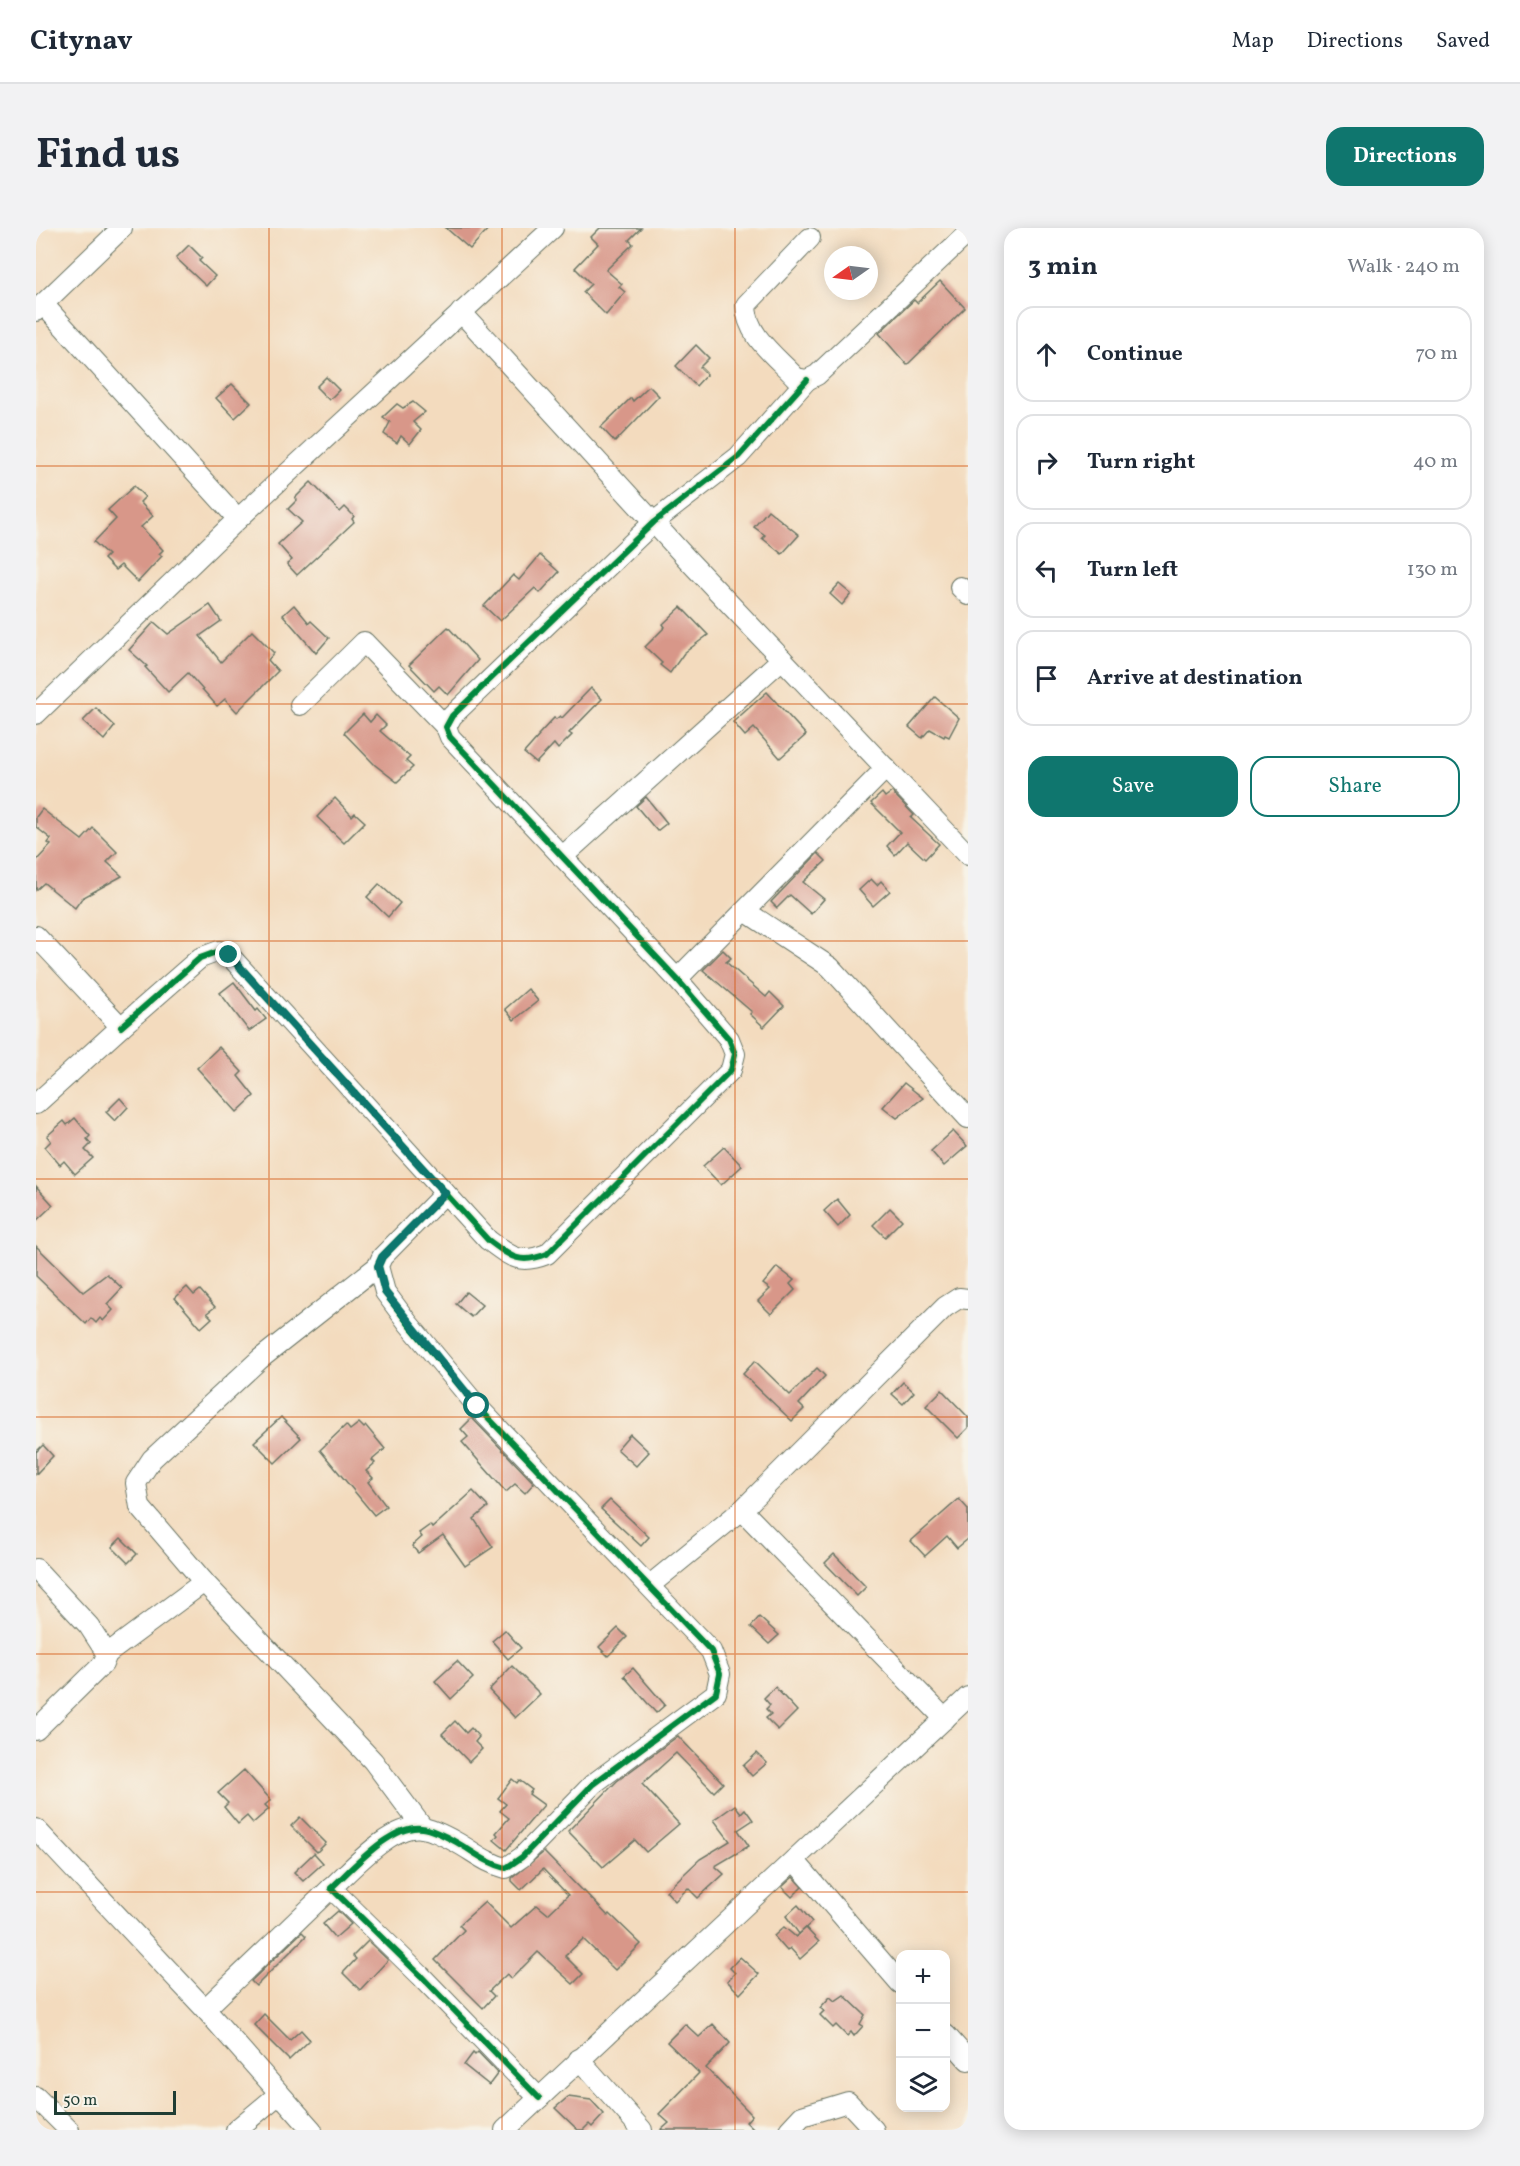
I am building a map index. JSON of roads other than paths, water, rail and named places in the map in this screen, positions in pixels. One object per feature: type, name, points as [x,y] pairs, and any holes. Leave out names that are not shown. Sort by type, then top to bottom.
[{"type":"street","points":[[122,228],[39,308],[238,519]]},
{"type":"street","points":[[36,714],[238,519],[554,228]]},
{"type":"street","points":[[446,727],[452,716],[654,522],[698,491],[738,457],[807,380],[817,375],[968,233]]},
{"type":"street","points":[[807,380],[796,378],[752,332],[746,319],[746,305],[810,238]]},
{"type":"street","points":[[461,312],[654,522],[968,855]]},
{"type":"street","points":[[36,1104],[200,958],[219,951],[229,955],[488,1240],[511,1257],[529,1261],[547,1254],[731,1070],[735,1054],[729,1039],[677,979],[450,736],[446,727],[364,642],[300,705]]},
{"type":"street","points":[[562,857],[782,659]]},
{"type":"street","points":[[677,979],[886,768]]},
{"type":"street","points":[[745,911],[830,968],[968,1118]]},
{"type":"street","points":[[36,936],[121,1027]]},
{"type":"street","points":[[423,1828],[373,1761],[204,1582],[140,1507],[136,1483],[152,1459],[261,1359],[378,1266],[382,1257],[445,1193]]},
{"type":"street","points":[[204,2009],[331,1888],[392,1835],[407,1828],[423,1828],[456,1842],[489,1864],[506,1868],[522,1857],[593,1784],[716,1693],[720,1674],[711,1652],[650,1585],[477,1406],[385,1292],[378,1266]]},
{"type":"street","points":[[650,1585],[742,1510],[945,1307],[959,1298],[968,1299]]},
{"type":"street","points":[[742,1510],[945,1719]]},
{"type":"street","points":[[36,1569],[89,1626],[107,1654]]},
{"type":"street","points":[[36,1730],[103,1664],[107,1654],[204,1582]]},
{"type":"street","points":[[505,2130],[968,1697]]},
{"type":"street","points":[[36,1828],[204,2009],[312,2130]]},
{"type":"street","points":[[794,1860],[896,1978]]},
{"type":"street","points":[[331,1888],[421,1976],[539,2098]]},
{"type":"street","points":[[950,2041],[968,2061]]},
{"type":"street","points":[[579,2060],[642,2130]]},
{"type":"street","points":[[236,2130],[279,2094]]},
{"type":"street","points":[[36,2097],[69,2130]]},
{"type":"street","points":[[789,2130],[802,2116],[848,2102],[874,2130]]}]
